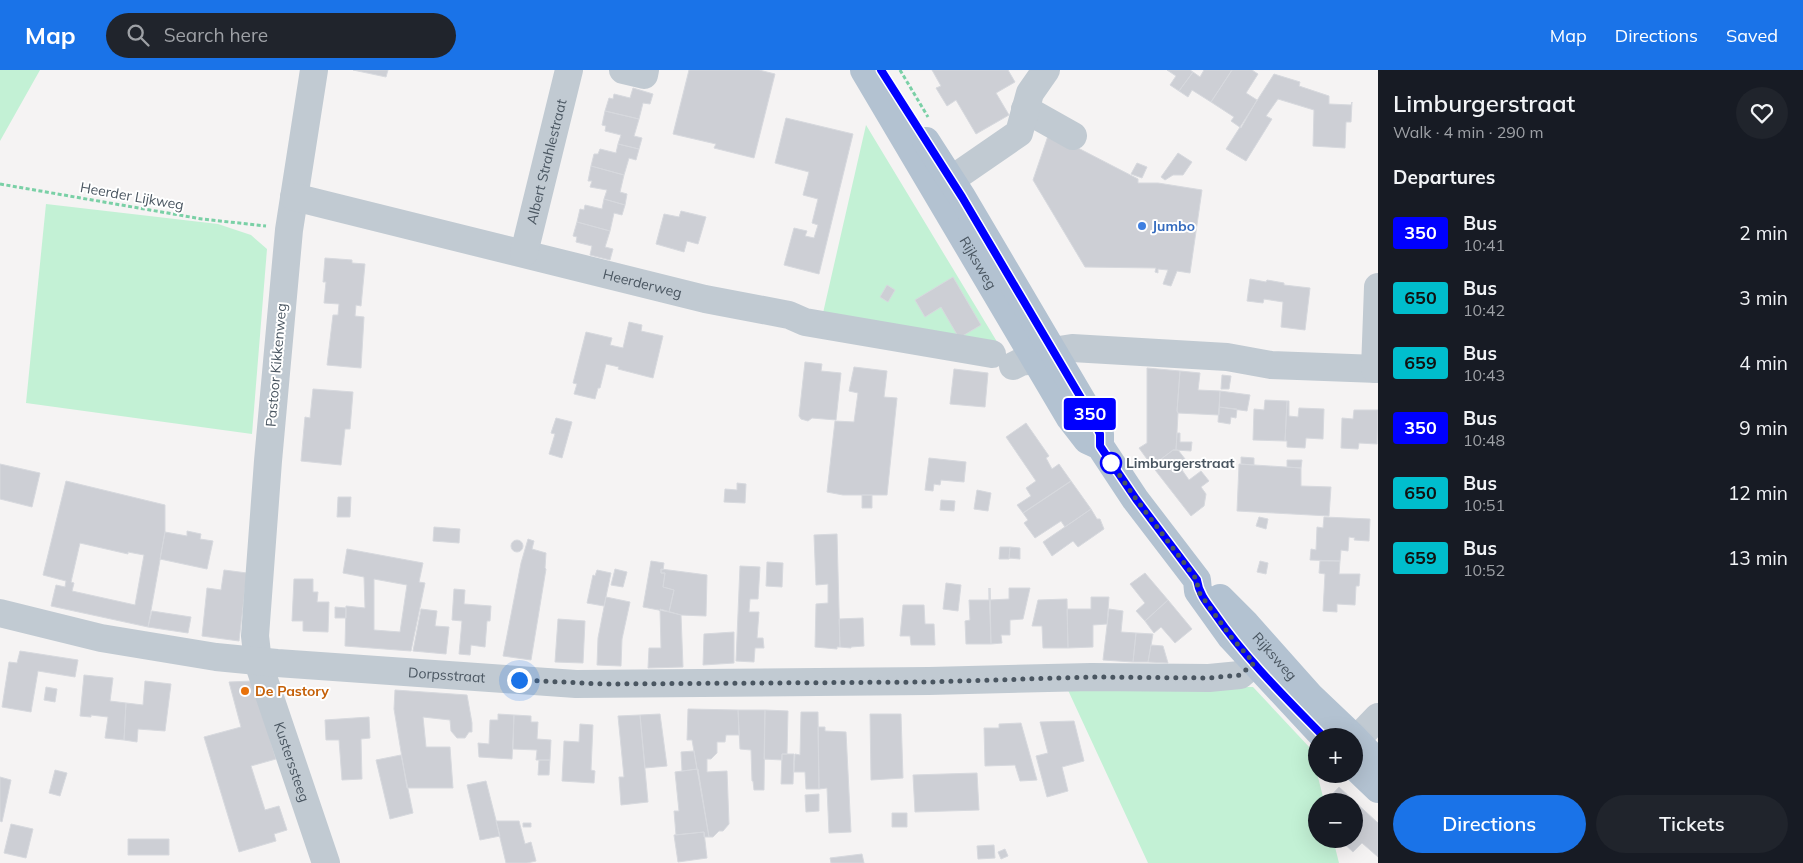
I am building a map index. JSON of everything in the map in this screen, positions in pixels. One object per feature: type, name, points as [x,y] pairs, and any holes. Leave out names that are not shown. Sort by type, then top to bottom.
[{"type":"main road","name":"Rijksweg","points":[[864,70],[1022,359],[1087,408],[1100,434],[1100,446],[1136,499],[1197,580],[1208,585],[1246,624],[1311,697],[1347,728]]},
{"type":"main road","name":"Rijksweg","points":[[881,70],[950,178],[1022,359]]},
{"type":"main road","name":"Rijksweg","points":[[1197,580],[1198,591],[1231,637],[1315,728]]},
{"type":"main road","name":"Rijksweg","points":[[1363,743],[1378,762]]},
{"type":"main road","name":"Rijksweg","points":[[1363,749],[1378,789]]},
{"type":"street","name":"Pastoor Kikkenweg","points":[[258,662],[255,636],[279,326],[289,230],[314,70]]},
{"type":"street","name":"Albert Strahlestraat","points":[[524,253],[569,70]]},
{"type":"street","points":[[623,70],[644,75],[645,70]]},
{"type":"street","points":[[950,178],[961,173],[1019,133],[1030,93],[1046,70]]},
{"type":"street","points":[[1025,109],[1073,136]]},
{"type":"street","name":"Heerderweg","points":[[294,197],[705,299],[788,315],[805,322],[1022,359]]},
{"type":"street","points":[[1022,359],[1072,348],[1110,349],[1228,358],[1271,365],[1377,369],[1378,287]]},
{"type":"street","name":"Dorpsstraat","points":[[0,613],[61,629],[143,646],[258,662],[604,684],[929,682],[1091,677],[1209,678],[1240,675],[1254,663]]},
{"type":"street","name":"Kusterssteeg","points":[[258,662],[326,863]]},
{"type":"path","name":"Heerder Lijkweg","points":[[0,184],[202,219],[260,225]]},
{"type":"green space","points":[[0,70],[40,70],[0,141]]},
{"type":"green space","points":[[866,125],[999,345],[823,313]]},
{"type":"green space","points":[[46,204],[218,224],[251,235],[267,249],[252,434],[26,403]]},
{"type":"green space","points":[[1253,687],[1308,746],[1308,783],[1320,783],[1322,793],[1308,793],[1308,848],[1335,848],[1339,863],[1148,863],[1067,688]]},
{"type":"building","points":[[353,70],[388,70],[386,77]]},
{"type":"building","points":[[689,70],[759,70],[775,74],[754,158],[714,148],[716,144],[673,134]]},
{"type":"building","points":[[932,70],[1008,70],[1015,82],[996,93],[1009,115],[976,134],[956,100],[947,106],[936,88],[941,86]]},
{"type":"building","points":[[1167,70],[1190,70],[1193,72],[1179,91],[1170,85],[1176,76]]},
{"type":"building","points":[[1204,70],[1232,70],[1211,102],[1192,90],[1188,97],[1179,91],[1193,72],[1200,77]]},
{"type":"building","points":[[1232,70],[1252,70],[1258,74],[1246,93],[1257,100],[1241,128],[1231,121],[1234,117],[1211,102]]},
{"type":"building","points":[[1274,74],[1300,82],[1299,86],[1329,96],[1329,104],[1351,105],[1352,102],[1351,122],[1346,122],[1345,148],[1313,146],[1314,110],[1278,99],[1266,116],[1272,119],[1246,161],[1226,149]]},
{"type":"building","points":[[633,88],[653,94],[650,104],[643,103],[639,119],[605,111],[609,98],[613,99],[614,94],[630,98]]},
{"type":"building","points":[[605,111],[639,119],[634,136],[642,138],[639,149],[618,144],[621,135],[605,131],[606,126],[602,125]]},
{"type":"building","points":[[786,118],[853,134],[819,274],[784,265],[794,228],[807,231],[805,236],[814,238],[818,225],[812,223],[818,199],[803,195],[809,172],[775,163]]},
{"type":"building","points":[[1049,133],[1138,179],[1138,183],[1158,183],[1202,190],[1190,273],[1177,271],[1171,286],[1163,284],[1168,270],[1158,269],[1158,273],[1155,272],[1156,268],[1085,267],[1033,180]]},
{"type":"building","points":[[618,144],[639,149],[636,160],[629,158],[624,175],[591,166],[594,154],[598,154],[600,149],[616,153]]},
{"type":"building","points":[[1178,153],[1192,162],[1183,175],[1173,175],[1165,180],[1161,177]]},
{"type":"building","points":[[1137,163],[1147,167],[1142,178],[1131,174]]},
{"type":"building","points":[[591,166],[624,175],[620,192],[627,194],[625,205],[604,199],[607,190],[590,187],[592,181],[588,181]]},
{"type":"building","points":[[604,199],[625,205],[622,215],[614,213],[610,231],[577,222],[580,209],[584,210],[585,205],[602,209]]},
{"type":"building","points":[[681,211],[706,217],[698,244],[687,241],[684,252],[656,244],[664,214],[679,217]]},
{"type":"building","points":[[577,222],[610,231],[605,247],[613,249],[610,260],[590,255],[592,246],[576,242],[577,237],[573,236]]},
{"type":"building","points":[[325,258],[352,260],[352,263],[365,264],[361,306],[356,305],[355,316],[364,317],[361,368],[327,365],[333,315],[338,315],[339,304],[324,303],[326,282],[323,282]]},
{"type":"building","points":[[953,277],[981,325],[959,338],[941,307],[925,317],[915,300]]},
{"type":"building","points":[[1250,279],[1266,282],[1267,280],[1284,283],[1284,285],[1310,288],[1305,330],[1281,327],[1283,302],[1264,299],[1263,303],[1247,301]]},
{"type":"building","points":[[887,285],[895,290],[888,302],[880,297]]},
{"type":"building","points":[[629,322],[642,325],[641,331],[663,336],[653,378],[606,364],[595,399],[574,394],[577,384],[573,383],[586,332],[612,338],[610,345],[623,348]]},
{"type":"building","points":[[805,362],[822,364],[821,371],[841,373],[836,420],[812,418],[808,421],[801,419],[799,416]]},
{"type":"building","points":[[854,367],[887,371],[884,397],[897,398],[887,495],[843,495],[827,492],[835,421],[854,422],[858,393],[849,391]]},
{"type":"building","points":[[1147,368],[1180,371],[1176,450],[1173,450],[1152,466],[1139,448],[1147,443]]},
{"type":"building","points":[[954,369],[988,373],[985,407],[950,404]]},
{"type":"building","points":[[1180,371],[1200,373],[1198,390],[1220,391],[1219,415],[1178,413]]},
{"type":"building","points":[[1222,375],[1231,376],[1229,389],[1221,389]]},
{"type":"building","points":[[313,389],[353,392],[350,429],[345,429],[341,465],[301,461],[305,417],[310,418]]},
{"type":"building","points":[[1220,391],[1250,395],[1247,411],[1219,407]]},
{"type":"building","points":[[1265,400],[1287,401],[1285,441],[1253,440],[1254,409],[1264,410]]},
{"type":"building","points":[[1287,401],[1289,401],[1289,416],[1298,417],[1299,408],[1324,409],[1323,439],[1306,438],[1305,448],[1287,447],[1287,441],[1285,441]]},
{"type":"building","points":[[1219,407],[1237,409],[1236,418],[1231,417],[1230,424],[1218,422]]},
{"type":"building","points":[[1354,410],[1378,410],[1377,444],[1359,443],[1358,449],[1341,448],[1342,418],[1353,419]]},
{"type":"building","points":[[556,418],[572,422],[562,458],[549,454],[555,434],[551,433]]},
{"type":"building","points":[[1026,423],[1049,456],[1046,458],[1052,469],[1059,464],[1071,481],[1023,513],[1017,505],[1031,496],[1026,488],[1036,481],[1006,437]]},
{"type":"building","points":[[1177,433],[1180,433],[1180,442],[1192,442],[1191,451],[1176,450]]},
{"type":"building","points":[[1173,450],[1178,450],[1189,464],[1182,470],[1189,480],[1201,471],[1209,481],[1201,487],[1206,494],[1204,506],[1191,516],[1152,466]]},
{"type":"building","points":[[1241,457],[1254,458],[1254,465],[1241,464]]},
{"type":"building","points":[[929,458],[966,462],[964,482],[941,480],[940,485],[934,484],[933,491],[925,490]]},
{"type":"building","points":[[1287,460],[1302,460],[1301,468],[1287,467]]},
{"type":"building","points":[[0,464],[40,473],[32,507],[0,499]]},
{"type":"building","points":[[1239,464],[1301,468],[1301,486],[1331,487],[1329,516],[1237,511]]},
{"type":"building","points":[[66,481],[165,505],[165,532],[148,627],[51,606],[56,585],[65,587],[66,581],[43,575]],"holes":[[[80,543],[128,554],[128,552],[144,555],[135,605],[72,591],[74,583],[71,582]]]},
{"type":"building","points":[[1071,481],[1091,509],[1065,527],[1061,521],[1035,538],[1024,523],[1028,520],[1023,513]]},
{"type":"building","points":[[737,483],[746,484],[745,503],[724,502],[725,489],[737,490]]},
{"type":"building","points":[[977,490],[991,493],[988,511],[974,509]]},
{"type":"building","points":[[862,495],[872,495],[872,508],[862,508]]},
{"type":"building","points":[[338,497],[351,497],[350,517],[337,517]]},
{"type":"building","points":[[941,500],[955,501],[954,511],[940,510]]},
{"type":"building","points":[[1091,509],[1097,519],[1100,519],[1104,529],[1078,547],[1073,541],[1052,556],[1043,542]]},
{"type":"building","points":[[1259,517],[1268,519],[1266,529],[1256,526]]},
{"type":"building","points":[[1324,517],[1370,519],[1369,541],[1354,540],[1355,538],[1349,537],[1348,551],[1341,550],[1340,561],[1310,560],[1311,549],[1316,550],[1317,527],[1323,528]]},
{"type":"building","points":[[434,527],[460,529],[459,543],[433,541]]},
{"type":"building","points":[[187,531],[201,534],[200,539],[213,541],[207,569],[160,559],[165,532],[187,536]]},
{"type":"building","points":[[837,534],[840,647],[837,647],[837,649],[815,647],[816,604],[828,603],[828,584],[816,585],[814,535]]},
{"type":"building","points":[[528,539],[534,541],[532,549],[546,553],[546,569],[531,660],[503,656],[521,563]]},
{"type":"building","points":[[517,540],[523,546],[517,552],[511,546]]},
{"type":"building","points":[[1000,547],[1010,547],[1009,559],[999,559]]},
{"type":"building","points":[[1010,547],[1020,548],[1020,559],[1009,558]]},
{"type":"building","points":[[347,549],[423,563],[419,582],[425,583],[411,651],[345,646],[346,606],[365,608],[364,577],[343,573]],"holes":[[[374,579],[407,585],[400,632],[374,630]]]},
{"type":"building","points":[[651,561],[664,563],[663,570],[661,569],[661,573],[665,573],[663,587],[674,590],[669,612],[643,607]]},
{"type":"building","points":[[1260,561],[1268,563],[1266,574],[1257,572]]},
{"type":"building","points":[[1320,561],[1340,561],[1339,574],[1360,574],[1359,586],[1356,586],[1355,605],[1337,604],[1337,612],[1323,611],[1325,574],[1319,573]]},
{"type":"building","points":[[767,562],[783,563],[782,587],[766,586]]},
{"type":"building","points":[[740,566],[760,567],[758,599],[750,599],[749,612],[759,612],[757,638],[763,638],[764,648],[755,648],[754,662],[736,661]]},
{"type":"building","points":[[615,569],[627,572],[623,587],[611,585]]},
{"type":"building","points":[[661,569],[707,575],[706,616],[681,615],[669,612],[674,590],[663,587],[665,573],[661,573]]},
{"type":"building","points":[[224,570],[247,573],[239,641],[202,636],[207,588],[221,590]]},
{"type":"building","points":[[597,570],[611,573],[604,606],[587,603],[593,575],[595,576]]},
{"type":"building","points":[[1145,573],[1168,600],[1145,621],[1136,611],[1145,603],[1130,584]]},
{"type":"building","points":[[294,579],[313,579],[313,592],[318,592],[317,602],[329,602],[328,632],[303,631],[303,621],[292,621]]},
{"type":"building","points":[[946,583],[961,585],[958,611],[943,609]]},
{"type":"building","points":[[989,588],[991,644],[966,644],[965,621],[970,620],[969,600],[989,600]]},
{"type":"building","points":[[1009,588],[1030,588],[1023,619],[1010,620],[1010,635],[1001,635],[1002,643],[991,644],[990,600],[1009,599]]},
{"type":"building","points":[[454,589],[465,590],[464,604],[491,606],[490,621],[487,621],[485,647],[471,645],[470,655],[459,654],[462,621],[452,620]]},
{"type":"building","points":[[606,597],[630,602],[622,639],[621,666],[597,665],[598,638]]},
{"type":"building","points":[[1091,597],[1109,597],[1107,624],[1093,625],[1093,647],[1068,648],[1067,609],[1091,609]]},
{"type":"building","points":[[1067,599],[1068,648],[1043,648],[1042,626],[1032,626],[1038,600]]},
{"type":"building","points":[[1168,600],[1192,629],[1175,643],[1161,627],[1154,633],[1145,621]]},
{"type":"building","points":[[903,605],[924,605],[925,624],[934,624],[935,645],[911,645],[910,636],[900,636]]},
{"type":"building","points":[[335,607],[346,608],[346,618],[335,618]]},
{"type":"building","points":[[421,609],[437,611],[435,626],[449,627],[446,654],[413,651]]},
{"type":"building","points":[[660,609],[681,615],[683,667],[648,668],[649,648],[661,648]]},
{"type":"building","points":[[1109,609],[1123,611],[1121,632],[1136,633],[1133,662],[1103,660]]},
{"type":"building","points":[[152,611],[191,617],[188,633],[148,627]]},
{"type":"building","points":[[863,618],[864,646],[840,647],[839,619]]},
{"type":"building","points":[[558,619],[585,621],[583,663],[555,662]]},
{"type":"building","points":[[734,632],[734,663],[703,665],[704,634]]},
{"type":"building","points":[[1136,633],[1153,634],[1148,662],[1133,662]]},
{"type":"building","points":[[1151,645],[1163,646],[1168,663],[1148,662]]},
{"type":"building","points":[[20,651],[78,660],[75,677],[38,671],[31,712],[2,707],[9,662],[17,663]]},
{"type":"building","points":[[84,675],[113,678],[110,701],[126,703],[124,740],[105,738],[108,717],[80,716]]},
{"type":"building","points":[[145,681],[171,684],[165,731],[138,729],[137,742],[124,740],[126,703],[143,705]]},
{"type":"building","points":[[253,681],[276,759],[251,766],[265,810],[279,806],[287,830],[274,834],[276,841],[239,852],[204,737],[241,727],[229,682]]},
{"type":"building","points":[[46,687],[57,689],[55,702],[44,700]]},
{"type":"building","points":[[395,690],[467,695],[472,732],[469,732],[465,738],[457,738],[451,731],[450,720],[423,717],[426,747],[450,747],[453,788],[407,788],[394,709]]},
{"type":"building","points":[[688,709],[738,710],[739,735],[726,735],[725,742],[717,742],[717,753],[711,759],[707,759],[707,772],[727,771],[729,824],[723,831],[719,831],[713,837],[709,837],[692,740],[687,740]]},
{"type":"building","points":[[738,710],[765,710],[764,790],[754,790],[751,750],[740,749]]},
{"type":"building","points":[[765,710],[788,711],[787,754],[782,754],[782,760],[764,759]]},
{"type":"building","points":[[801,712],[818,712],[819,789],[806,789],[805,772],[794,772],[795,754],[800,755]]},
{"type":"building","points":[[498,714],[514,715],[512,759],[479,757],[478,743],[489,744],[490,720],[498,720]]},
{"type":"building","points":[[660,714],[667,766],[645,768],[640,715]]},
{"type":"building","points":[[870,714],[901,714],[903,778],[871,780]]},
{"type":"building","points":[[514,715],[531,716],[531,722],[538,722],[537,739],[551,740],[550,760],[536,760],[537,750],[513,749]]},
{"type":"building","points":[[640,715],[648,802],[621,805],[619,777],[624,777],[618,716]]},
{"type":"building","points":[[369,717],[370,738],[361,739],[362,779],[342,780],[339,740],[326,740],[325,720]]},
{"type":"building","points":[[1074,721],[1084,761],[1062,767],[1068,791],[1047,797],[1036,756],[1048,753],[1040,722]]},
{"type":"building","points":[[1021,723],[1037,780],[1020,781],[1015,765],[985,766],[984,728],[999,728],[999,724]]},
{"type":"building","points":[[580,724],[593,725],[591,770],[595,771],[594,783],[562,781],[564,741],[579,742]]},
{"type":"building","points":[[818,727],[825,727],[825,731],[846,732],[851,832],[829,833],[827,788],[819,789]]},
{"type":"building","points":[[694,751],[697,769],[682,771],[681,752]]},
{"type":"building","points":[[782,754],[794,754],[793,784],[781,784]]},
{"type":"building","points":[[401,755],[413,813],[390,819],[376,760]]},
{"type":"building","points":[[539,760],[550,760],[549,775],[538,775]]},
{"type":"building","points":[[698,769],[709,837],[704,837],[704,832],[676,835],[674,811],[679,811],[675,772]]},
{"type":"building","points":[[55,770],[67,773],[60,796],[49,793]]},
{"type":"building","points":[[977,773],[979,810],[915,812],[913,775]]},
{"type":"building","points":[[0,777],[11,780],[2,822],[0,821]]},
{"type":"building","points":[[486,781],[500,836],[480,840],[467,785]]},
{"type":"building","points":[[1339,787],[1346,793],[1333,793]]},
{"type":"building","points":[[819,794],[819,811],[806,812],[805,795]]},
{"type":"building","points":[[1363,809],[1378,823],[1378,857],[1363,844]]},
{"type":"building","points":[[892,813],[907,813],[907,827],[892,827]]},
{"type":"building","points":[[496,821],[519,821],[525,844],[531,842],[536,861],[506,863]]},
{"type":"building","points":[[523,823],[531,823],[531,827],[523,827]]},
{"type":"building","points":[[11,824],[33,829],[26,858],[4,853]]},
{"type":"building","points":[[704,832],[707,858],[678,862],[674,835]]},
{"type":"building","points":[[128,839],[169,839],[169,855],[128,855]]},
{"type":"building","points":[[994,845],[995,858],[978,859],[977,846]]},
{"type":"building","points":[[1349,848],[1357,848],[1353,852]]},
{"type":"building","points":[[1005,849],[1008,856],[1001,859],[998,852]]},
{"type":"building","points":[[862,854],[864,863],[831,863],[830,858]]},
{"type":"bus line","name":"350","points":[[881,70],[962,197],[1087,408],[1100,434],[1100,446],[1136,499],[1197,580],[1198,591],[1231,637],[1315,728]]},
{"type":"place","name":"Jumbo","points":[[1142,226]]},
{"type":"place","name":"Limburgerstraat","points":[[1111,463]]},
{"type":"place","name":"De Pastory","points":[[245,691]]},
{"type":"route","points":[[519,680],[576,684],[642,684],[929,682],[1059,677],[1209,678],[1240,675],[1254,663],[1231,637],[1198,591],[1197,580],[1109,460],[1111,463]]}]
